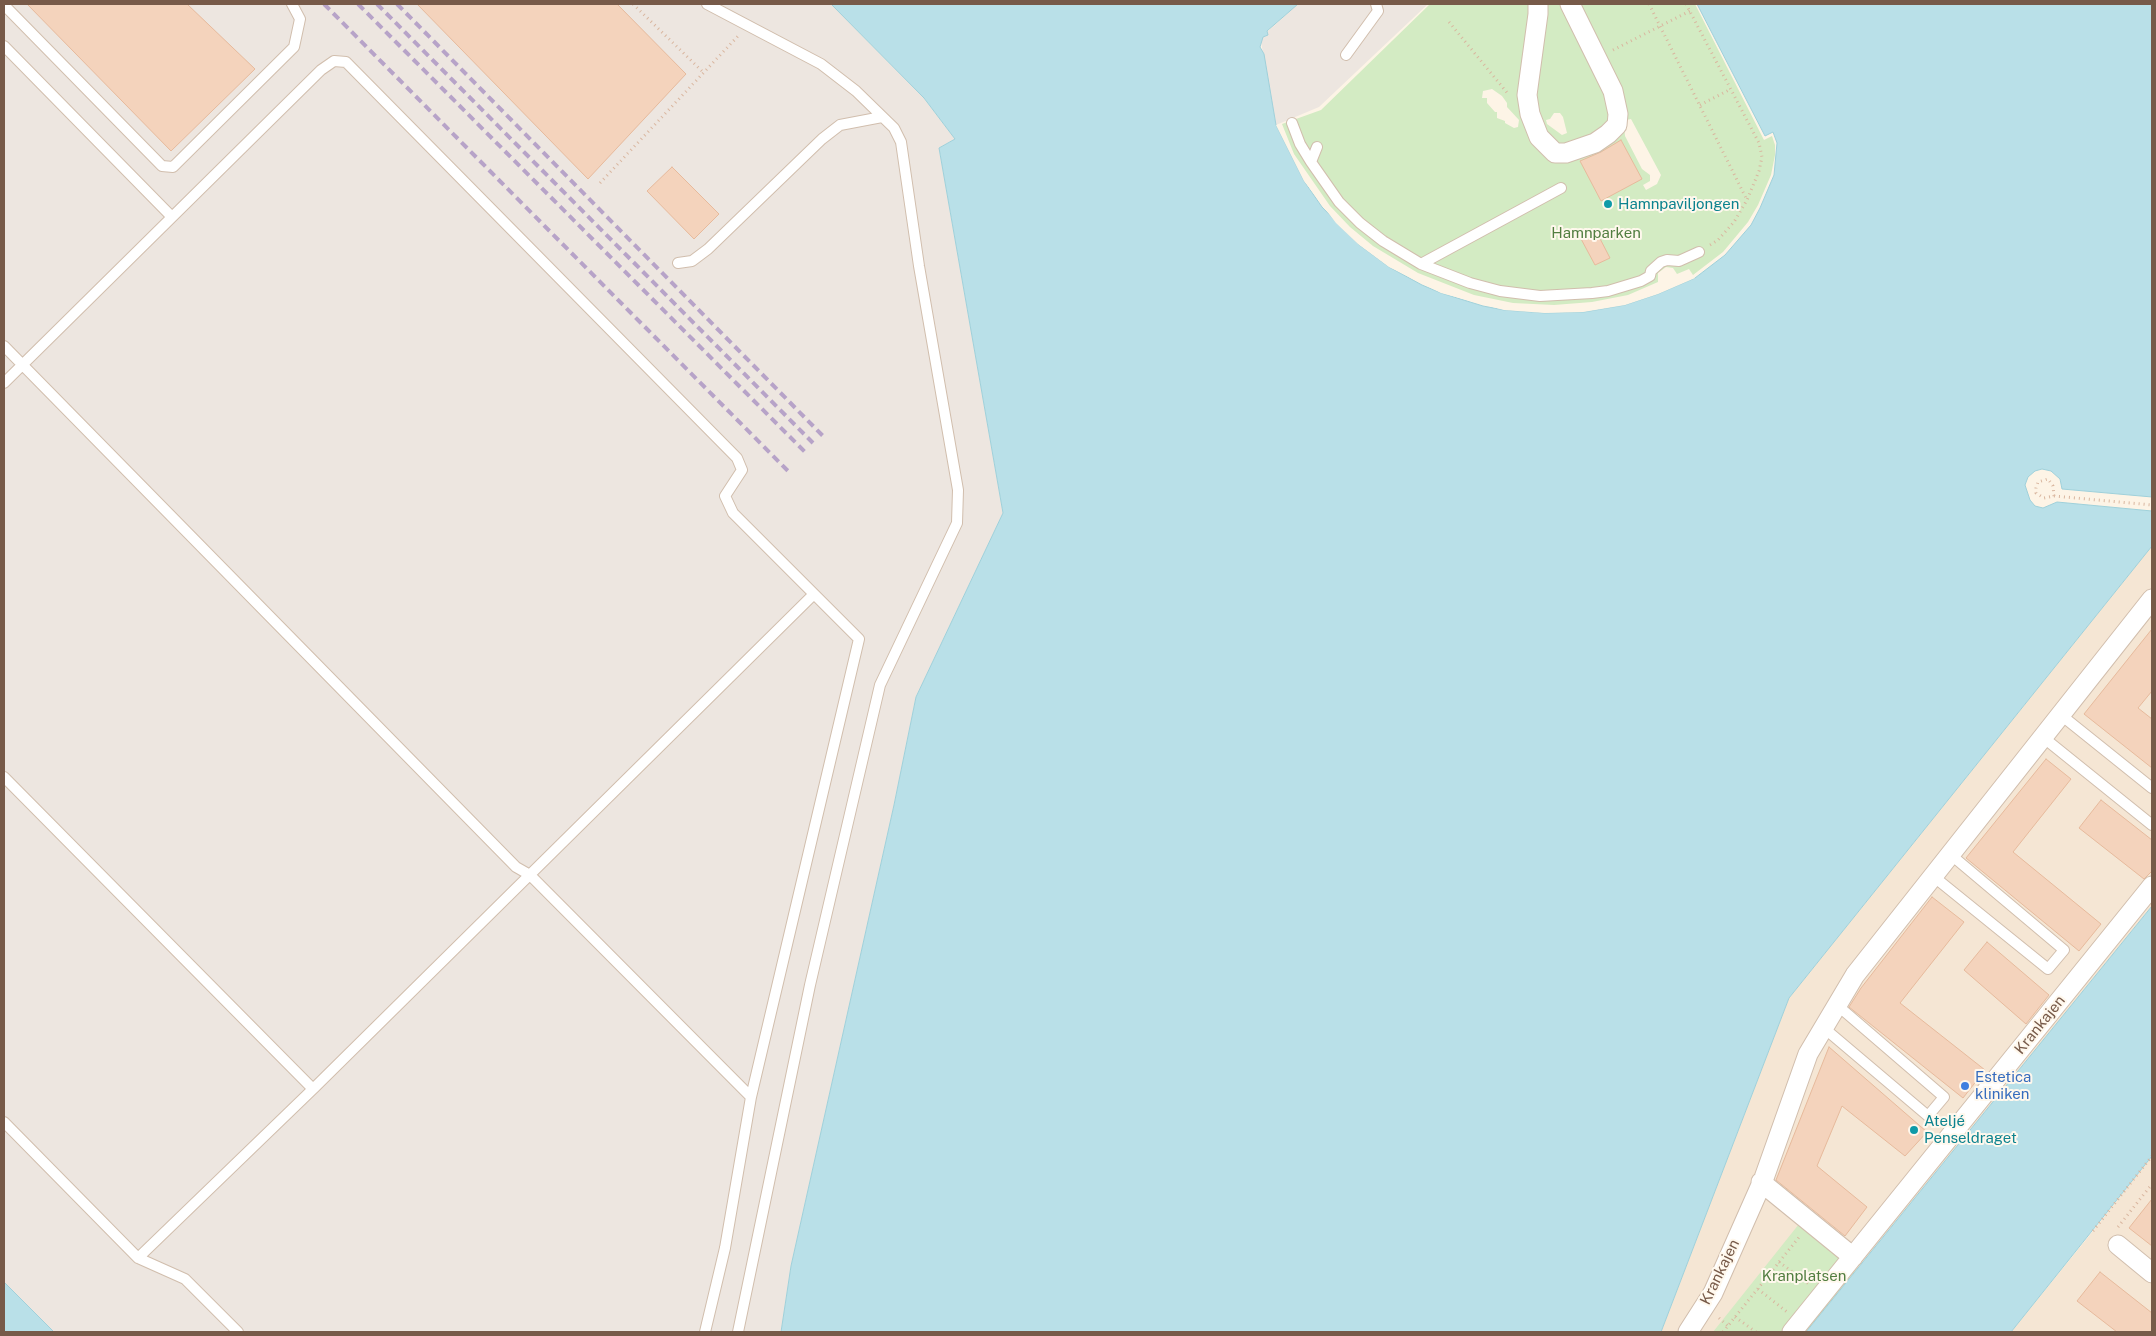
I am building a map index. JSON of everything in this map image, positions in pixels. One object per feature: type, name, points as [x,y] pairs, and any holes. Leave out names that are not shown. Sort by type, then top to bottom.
[{"type":"street","points":[[1538,4],[1527,95],[1530,114],[1539,137],[1555,153],[1566,153],[1595,143],[1617,125],[1618,114],[1613,91],[1570,4]]},
{"type":"street","name":"Krankajen","points":[[1688,1332],[1713,1293],[1761,1182],[1808,1054],[1855,975],[2152,599]]},
{"type":"street","name":"Krankajen","points":[[1796,1327],[2152,886]]},
{"type":"street","points":[[1761,1182],[1853,1258]]},
{"type":"street","points":[[2118,1245],[2152,1273]]},
{"type":"lane","points":[[4,5],[162,166],[173,167],[294,47],[300,19],[292,4]]},
{"type":"lane","points":[[707,4],[821,64],[856,91],[894,128],[901,142],[958,490],[957,523],[880,685],[810,985],[738,1332]]},
{"type":"lane","points":[[1346,55],[1378,11],[1376,4]]},
{"type":"lane","points":[[4,46],[172,217]]},
{"type":"lane","points":[[4,383],[321,70],[334,61],[346,62],[737,458],[742,470],[725,496],[733,514],[859,639],[751,1097],[725,1248],[705,1332]]},
{"type":"lane","points":[[678,264],[692,262],[708,249],[822,139],[840,125],[882,117]]},
{"type":"lane","points":[[1292,123],[1300,144],[1311,162],[1339,202],[1360,223],[1383,242],[1421,264],[1452,277],[1500,291],[1540,296],[1608,291],[1650,276],[1655,266],[1661,262],[1667,260],[1679,262],[1700,252]]},
{"type":"lane","points":[[1311,162],[1317,147]]},
{"type":"lane","points":[[1421,264],[1561,188]]},
{"type":"lane","points":[[4,346],[510,861],[530,875],[751,1097]]},
{"type":"lane","points":[[138,1258],[313,1089],[814,594]]},
{"type":"lane","points":[[2061,715],[2152,788]]},
{"type":"lane","points":[[2044,738],[2152,825]]},
{"type":"lane","points":[[4,777],[313,1089]]},
{"type":"lane","points":[[1933,876],[2048,969],[2064,950],[1950,854]]},
{"type":"lane","points":[[1824,1028],[1928,1116],[1944,1097],[1837,1005]]},
{"type":"lane","points":[[4,1122],[138,1258],[185,1279],[238,1332]]},
{"type":"path","points":[[633,4],[704,73]]},
{"type":"path","points":[[1649,4],[1747,200]]},
{"type":"path","points":[[1686,4],[1759,143],[1762,156],[1759,171],[1747,200],[1729,228],[1718,240],[1700,252]]},
{"type":"path","points":[[1597,58],[1690,11]]},
{"type":"path","points":[[600,184],[748,25]]},
{"type":"path","points":[[1700,105],[1731,89]]},
{"type":"path","points":[[2054,496],[2053,486],[2048,480],[2038,482],[2036,493],[2044,498],[2054,496],[2152,505]]},
{"type":"path","points":[[2093,1230],[2152,1156]]},
{"type":"path","points":[[2118,1245],[2118,1226],[2152,1184]]},
{"type":"path","points":[[1723,1332],[1802,1233]]},
{"type":"path","points":[[1780,1262],[1823,1294]]},
{"type":"path","points":[[1758,1289],[1796,1327]]},
{"type":"path","points":[[1735,1317],[1756,1332]]},
{"type":"path","points":[[1722,1320],[1728,1326]]},
{"type":"shaded area","points":[[4,4],[831,4],[924,98],[955,139],[939,148],[1003,513],[916,697],[894,805],[791,1266],[781,1332],[54,1332],[4,1282]]},
{"type":"shaded area","points":[[1298,4],[1428,4],[1319,107],[1276,125],[1261,42],[1263,37],[1268,35],[1267,32]]},
{"type":"shaded area","points":[[2152,546],[2152,906],[1806,1332],[1661,1332],[1789,998]]},
{"type":"shaded area","points":[[2152,1156],[2152,1332],[2011,1332],[2093,1231]]},
{"type":"green space","name":"Hamnparken","points":[[1430,4],[1695,4],[1764,140],[1772,136],[1775,145],[1775,155],[1771,175],[1758,205],[1748,222],[1723,252],[1693,275],[1689,269],[1677,274],[1673,268],[1666,267],[1658,273],[1658,282],[1628,295],[1592,302],[1554,305],[1513,303],[1474,295],[1418,273],[1373,246],[1350,227],[1330,206],[1294,154],[1282,124],[1321,110]],"holes":[[[1492,89],[1502,96],[1507,103],[1507,107],[1519,120],[1518,127],[1514,128],[1497,118],[1497,112],[1487,103],[1487,98],[1482,98],[1483,91]],[[1554,113],[1560,113],[1563,117],[1567,133],[1562,135],[1547,124],[1546,120],[1550,119]],[[1631,119],[1661,175],[1657,184],[1646,190],[1643,185],[1650,181],[1650,175],[1642,169],[1625,136],[1624,126],[1626,120]]]},
{"type":"green space","name":"Kranplatsen","points":[[1799,1224],[1856,1270],[1806,1332],[1713,1332]]},
{"type":"water","points":[[831,4],[1298,4],[1267,31],[1268,35],[1263,37],[1260,47],[1264,54],[1276,125],[1304,181],[1322,207],[1358,244],[1389,267],[1422,285],[1483,306],[1504,310],[1545,313],[1584,312],[1625,305],[1658,294],[1695,278],[1725,255],[1751,225],[1760,208],[1774,175],[1777,143],[1773,132],[1765,136],[1697,4],[2152,4],[2152,497],[2062,489],[2060,479],[2051,471],[2042,469],[2035,471],[2028,477],[2025,485],[2030,500],[2035,506],[2043,508],[2057,502],[2152,511],[2152,546],[1789,998],[1661,1332],[781,1332],[791,1266],[894,805],[916,697],[1003,513],[939,148],[955,139],[924,98]]},
{"type":"water","points":[[2152,906],[2152,1156],[2011,1332],[1806,1332]]},
{"type":"water","points":[[4,1282],[54,1332],[4,1332]]},
{"type":"pier","points":[[1276,125],[1279,125],[1306,179],[1337,221],[1390,265],[1442,291],[1504,307],[1545,311],[1583,310],[1624,302],[1671,287],[1693,275],[1695,278],[1658,294],[1625,305],[1583,312],[1545,313],[1504,310],[1441,293],[1389,267],[1358,244],[1336,223],[1304,181]]},
{"type":"building","points":[[27,4],[187,4],[255,69],[171,151]]},
{"type":"building","points":[[417,4],[617,4],[686,74],[588,179]]},
{"type":"building","name":"Hamnpaviljongen","points":[[1621,140],[1642,179],[1601,201],[1580,161],[1601,152]]},
{"type":"building","points":[[672,167],[719,214],[694,239],[647,191]]},
{"type":"building","points":[[1595,229],[1610,258],[1595,265],[1580,237]]},
{"type":"building","points":[[2152,629],[2152,691],[2138,708],[2152,719],[2152,768],[2084,714]]},
{"type":"building","points":[[2046,759],[2071,779],[2013,852],[2101,924],[2079,951],[1966,858]]},
{"type":"building","points":[[2101,800],[2152,840],[2152,871],[2144,879],[2079,828]]},
{"type":"building","points":[[1932,897],[1964,922],[1900,1003],[1985,1070],[1963,1098],[1849,1007],[1861,988]]},
{"type":"building","points":[[1987,942],[2049,995],[2026,1024],[1964,970]]},
{"type":"building","points":[[1829,1047],[1927,1132],[1905,1156],[1842,1106],[1817,1166],[1867,1207],[1845,1236],[1776,1180]]},
{"type":"building","points":[[2152,1199],[2152,1246],[2129,1228]]},
{"type":"building","points":[[2100,1272],[2152,1313],[2152,1332],[2117,1332],[2077,1301]]},
{"type":"railway","points":[[324,4],[788,471]]},
{"type":"railway","points":[[358,4],[806,453]]},
{"type":"railway","points":[[377,4],[813,443]]},
{"type":"railway","points":[[397,4],[823,436]]},
{"type":"place","name":"Hamnpaviljongen","points":[[1608,204]]},
{"type":"place","name":"Estetica kliniken","points":[[1965,1086]]},
{"type":"place","name":"Ateljé Penseldraget","points":[[1914,1130]]}]
